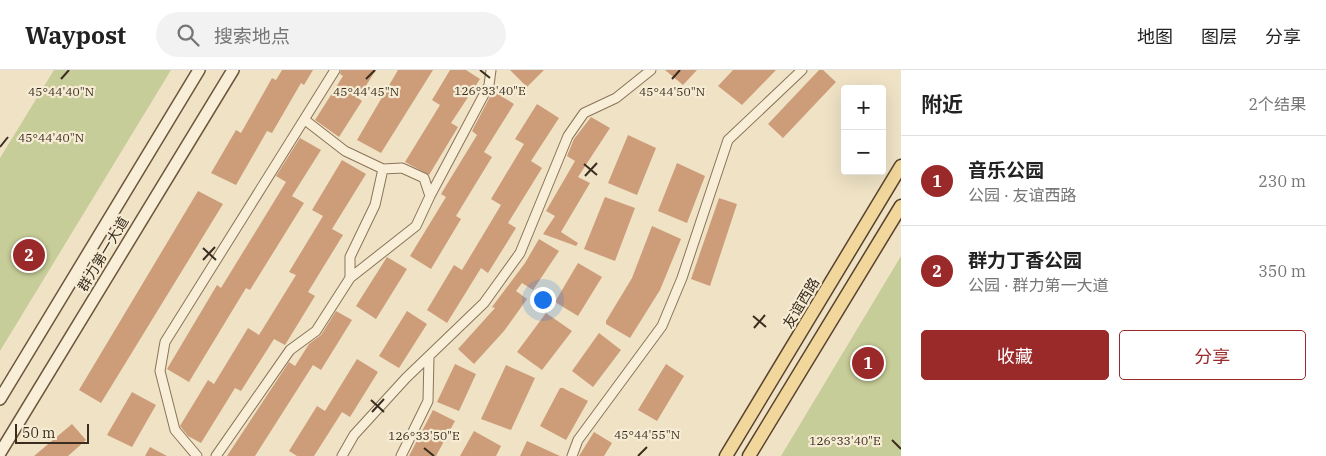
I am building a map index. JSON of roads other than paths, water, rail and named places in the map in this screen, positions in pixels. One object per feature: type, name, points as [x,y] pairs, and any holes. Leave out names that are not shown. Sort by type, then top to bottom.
[{"type":"main road","name":"群力第一大道","points":[[0,400],[199,70]]},
{"type":"main road","name":"群力第一大道","points":[[0,453],[233,70]]},
{"type":"main road","name":"友谊西路","points":[[726,456],[901,166]]},
{"type":"main road","points":[[749,456],[901,206]]},
{"type":"street","points":[[197,456],[175,430],[160,371],[166,342],[305,120],[334,70]]},
{"type":"street","points":[[216,456],[290,350],[316,331],[350,278],[416,226],[489,85],[491,70]]},
{"type":"street","points":[[342,456],[354,435],[406,378],[484,304],[520,253],[568,136],[584,113],[616,98],[651,70]]},
{"type":"street","points":[[572,456],[578,440],[662,326],[682,278],[728,140],[802,70]]},
{"type":"street","points":[[305,120],[345,151],[383,169],[402,168],[424,178],[430,196]]},
{"type":"street","points":[[350,278],[350,257],[375,205],[383,169]]},
{"type":"street","points":[[401,456],[428,401],[429,356]]},
{"type":"place","name":"群力丁香公园","points":[[29,255]]},
{"type":"place","name":"音乐公园","points":[[868,363]]}]
